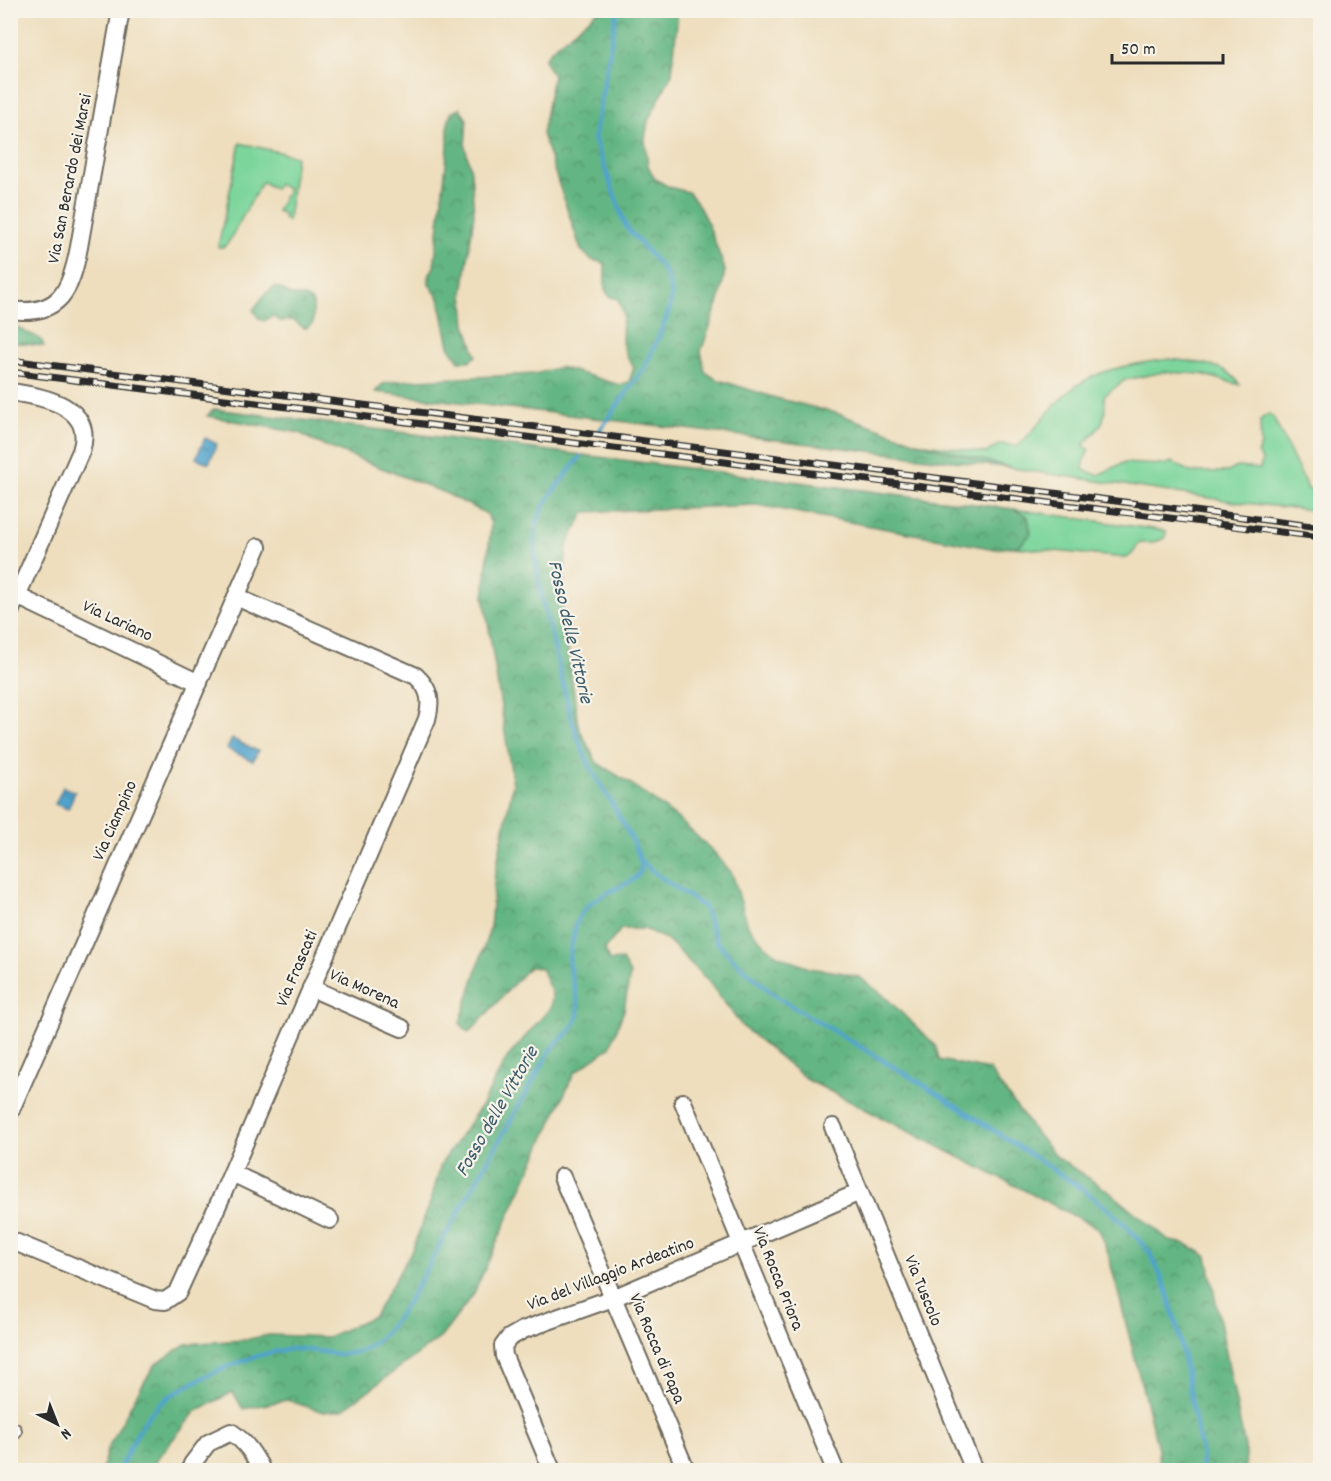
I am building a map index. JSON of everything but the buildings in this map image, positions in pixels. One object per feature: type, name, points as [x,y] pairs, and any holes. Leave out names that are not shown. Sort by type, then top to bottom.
[{"type":"street","name":"Via San Berardo dei Marsi","points":[[10,310],[30,312],[46,308],[61,298],[69,285],[79,247],[121,10]]},
{"type":"street","points":[[10,392],[41,396],[60,404],[77,417],[84,436],[81,451],[10,612]]},
{"type":"street","name":"Via Ciampino","points":[[10,1112],[258,547]]},
{"type":"street","name":"Via Lariano","points":[[17,596],[199,682]]},
{"type":"street","name":"Via Frascati","points":[[10,1240],[150,1298],[165,1301],[174,1296],[182,1286],[232,1173],[427,719],[430,700],[428,690],[423,682],[408,671],[236,597]]},
{"type":"street","name":"Via Morena","points":[[311,988],[402,1028]]},
{"type":"street","name":"Via Rocca Priora","points":[[683,1102],[835,1470]]},
{"type":"street","name":"Via Tuscolo","points":[[833,1127],[974,1470]]},
{"type":"street","points":[[232,1173],[330,1220]]},
{"type":"street","name":"Via Rocca di Papa","points":[[562,1177],[686,1470]]},
{"type":"street","name":"Via del Villaggio Ardeatino","points":[[552,1470],[504,1356],[503,1346],[509,1338],[523,1330],[613,1298],[860,1192]]},
{"type":"street","points":[[192,1464],[208,1443],[231,1432],[241,1439],[262,1470]]},
{"type":"green space","points":[[598,11],[678,11],[672,74],[648,121],[645,139],[648,166],[655,179],[669,187],[688,192],[696,201],[709,226],[725,270],[720,298],[701,351],[705,372],[716,379],[776,398],[836,413],[920,443],[1011,468],[375,392],[383,384],[396,381],[535,374],[560,367],[620,385],[629,382],[634,367],[622,343],[623,312],[618,299],[610,297],[605,289],[605,263],[592,260],[581,250],[542,134],[553,76],[544,59],[552,49]]},
{"type":"green space","points":[[460,108],[467,120],[465,146],[471,171],[474,214],[463,294],[466,324],[476,356],[469,361],[459,361],[449,346],[439,298],[429,284],[429,275],[434,267],[448,147],[448,123],[451,113]]},
{"type":"green space","points":[[240,143],[296,156],[288,221],[283,218],[284,214],[277,211],[288,189],[278,184],[275,189],[262,182],[228,243],[223,247],[218,247]]},
{"type":"green space","points":[[275,287],[310,300],[313,303],[313,323],[304,328],[293,320],[280,321],[273,316],[264,321],[259,319],[253,310],[266,293]]},
{"type":"green space","points":[[18,327],[40,339],[44,346],[11,342],[11,328]]},
{"type":"green space","points":[[1169,359],[1218,367],[1234,377],[1240,385],[1201,374],[1164,372],[1125,380],[1104,396],[1104,418],[1094,434],[1083,445],[1089,449],[1083,470],[1098,475],[1123,463],[1164,465],[1172,462],[1190,472],[1228,472],[1237,467],[1260,469],[1262,460],[1257,453],[1261,446],[1260,421],[1269,414],[1273,417],[1308,489],[1320,493],[1320,511],[1236,502],[1011,468],[920,443],[986,453],[1000,444],[1018,446],[1062,398],[1085,380],[1126,366]]},
{"type":"green space","points":[[214,409],[1014,509],[1028,517],[1031,534],[1019,546],[995,549],[757,505],[585,512],[567,545],[562,602],[578,726],[597,763],[630,783],[676,817],[714,852],[732,873],[748,926],[777,955],[809,968],[859,977],[882,994],[936,1046],[939,1060],[989,1070],[1038,1136],[1057,1157],[1111,1193],[1170,1241],[1186,1244],[1207,1256],[1246,1453],[1245,1470],[1159,1470],[1158,1449],[1108,1253],[1098,1228],[808,1080],[743,1027],[708,981],[668,940],[645,929],[621,929],[605,949],[609,961],[622,960],[630,974],[624,1010],[610,1047],[574,1073],[473,1295],[441,1337],[342,1410],[323,1412],[287,1400],[243,1409],[233,1392],[196,1411],[148,1470],[102,1470],[107,1450],[155,1365],[186,1344],[244,1340],[269,1335],[328,1337],[374,1316],[412,1250],[430,1203],[441,1164],[481,1106],[507,1058],[551,1007],[552,994],[541,968],[529,967],[474,1028],[468,1032],[460,1023],[490,928],[495,874],[513,784],[484,597],[491,524],[487,514],[445,493],[313,441],[300,433],[207,416]]},
{"type":"green space","points":[[1014,509],[1166,531],[1165,538],[1152,543],[1139,543],[1127,558],[1013,547],[1019,546],[1028,517]]},
{"type":"water","points":[[205,438],[217,444],[209,463],[196,458]]},
{"type":"water","points":[[232,739],[258,751],[253,761],[227,749]]},
{"type":"water","points":[[63,787],[75,792],[68,809],[55,804]]},
{"type":"waterway","name":"Fosso delle Vittorie","points":[[600,430],[644,368],[669,311],[672,296],[663,269],[626,227],[594,138],[617,10]]},
{"type":"waterway","name":"Fosso delle Vittorie","points":[[119,1470],[138,1432],[153,1411],[179,1390],[198,1380],[260,1355],[293,1349],[335,1354],[352,1353],[378,1340],[393,1323],[417,1286],[551,1049],[575,1023],[578,1001],[569,961],[580,916],[599,898],[631,881],[638,875],[641,868],[636,848],[593,772],[574,728],[536,565],[536,531],[542,509],[580,457]]},
{"type":"waterway","points":[[641,861],[704,907],[716,941],[774,995],[937,1093],[1081,1188],[1130,1230],[1151,1254],[1166,1288],[1178,1330],[1202,1456],[1201,1470]]},
{"type":"railway","points":[[10,360],[1320,527]]},
{"type":"railway","points":[[10,372],[1320,537]]}]
